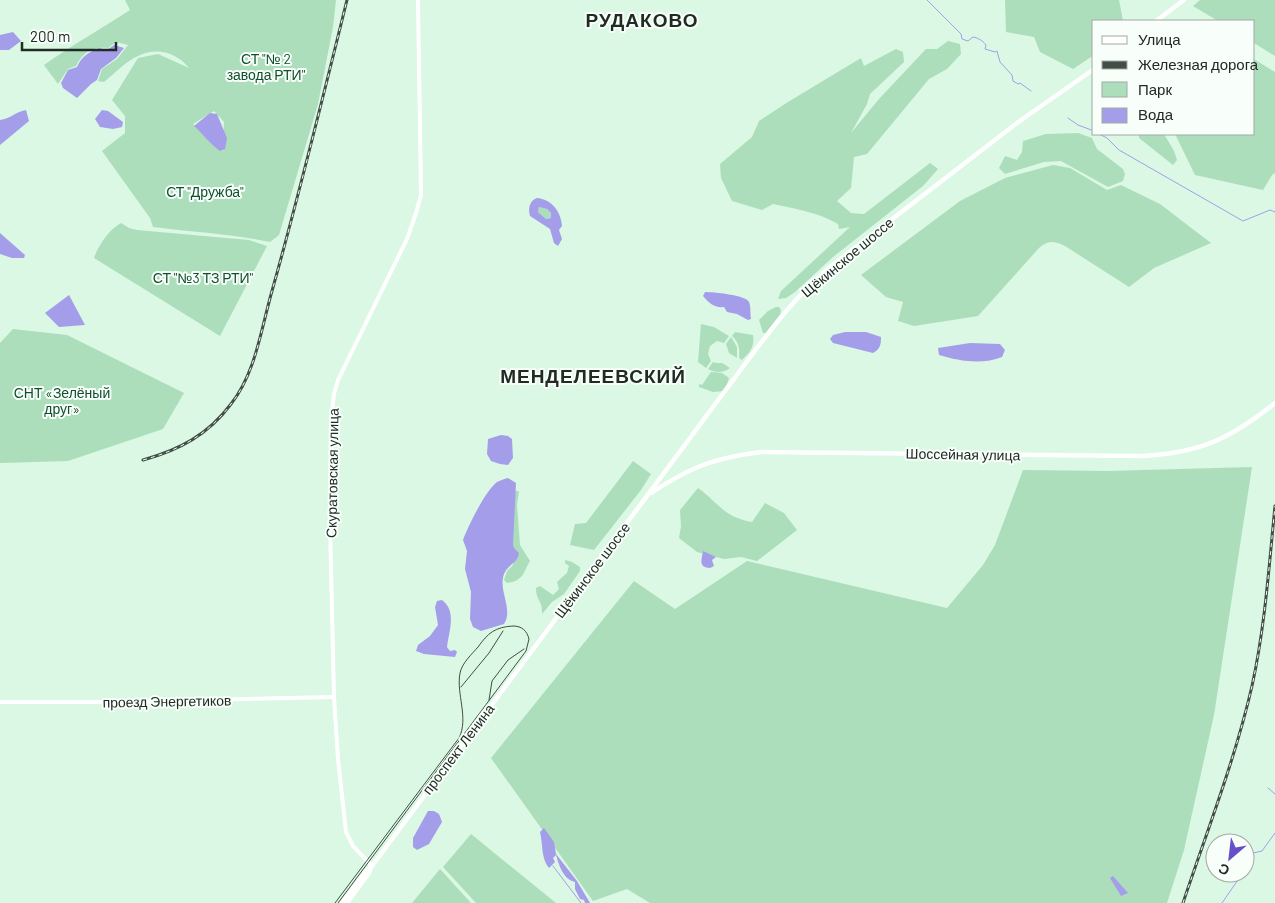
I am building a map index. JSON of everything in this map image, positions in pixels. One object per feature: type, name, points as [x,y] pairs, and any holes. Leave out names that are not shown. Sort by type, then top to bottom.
[{"type":"main road","points":[[1157,20],[1184,0]]},
{"type":"main road","name":"Щёкинское шоссе","points":[[545,633],[779,319],[816,279],[1017,123],[1092,70]]},
{"type":"main road","name":"Шоссейная улица","points":[[648,495],[701,464],[732,456],[761,452],[1142,456],[1169,454],[1196,449],[1234,432],[1275,403]]},
{"type":"main road","name":"проспект Ленина","points":[[342,903],[366,871],[372,866],[545,633]]},
{"type":"main road","name":"проспект Ленина","points":[[347,903],[370,873],[372,866]]},
{"type":"street","name":"Скуратовская улица","points":[[372,866],[353,846],[346,832],[340,788],[334,697],[330,441],[334,394],[338,380],[407,238],[421,195],[418,0]]},
{"type":"street","name":"проезд Энергетиков","points":[[0,702],[119,702],[334,697]]},
{"type":"green space","points":[[125,0],[336,0],[333,27],[318,104],[279,235],[270,242],[153,227],[150,218],[102,151],[125,133],[125,116],[112,100],[138,58],[158,54],[189,68],[183,62],[171,54],[150,52],[132,59],[104,82],[98,81],[102,69],[117,59],[128,45],[116,42],[108,48],[97,48],[89,51],[76,66],[68,69],[58,84],[44,65],[130,10]],"holes":[[[214,111],[224,122],[223,151],[193,124]]]},
{"type":"green space","points":[[1005,0],[1119,0],[1123,20],[1092,20],[1092,56],[1073,69],[1040,52],[1034,37],[1006,32]]},
{"type":"green space","points":[[1200,0],[1275,0],[1275,56],[1255,44],[1255,20],[1216,20],[1193,6]]},
{"type":"green space","points":[[948,41],[960,44],[961,54],[947,69],[929,79],[867,154],[854,157],[851,188],[837,201],[851,213],[864,214],[930,163],[938,169],[923,186],[833,257],[795,292],[786,298],[778,299],[781,291],[850,227],[839,229],[838,224],[830,220],[798,209],[773,204],[762,210],[732,201],[721,178],[720,164],[752,137],[759,121],[788,102],[861,58],[864,66],[896,49],[903,52],[904,62],[870,94],[867,104],[851,133],[879,99],[926,49],[937,49]]},
{"type":"green space","points":[[1255,60],[1275,72],[1275,173],[1263,190],[1195,175],[1175,135],[1255,135]]},
{"type":"green space","points":[[1078,133],[1092,138],[1097,149],[1123,169],[1125,174],[1123,181],[1108,187],[1061,161],[1044,162],[1005,174],[999,168],[1005,156],[1017,160],[1022,152],[1023,141],[1046,134]]},
{"type":"green space","points":[[1139,135],[1165,135],[1177,160],[1173,165],[1139,138]]},
{"type":"green space","points":[[1053,165],[1070,168],[1107,190],[1121,185],[1160,204],[1211,243],[1154,268],[1129,287],[1065,246],[1054,242],[1048,243],[1039,248],[978,316],[914,326],[898,321],[903,302],[886,297],[861,275],[960,201],[1005,178]]},
{"type":"green space","points":[[539,207],[547,209],[551,213],[551,218],[546,219],[538,212]]},
{"type":"green space","name":"СТ \"№3 ТЗ РТИ\"","points":[[121,223],[137,230],[249,240],[267,246],[220,336],[94,258],[105,238],[112,229]]},
{"type":"green space","points":[[779,307],[781,310],[780,315],[766,333],[763,333],[759,320],[768,311]]},
{"type":"green space","points":[[701,324],[714,327],[729,336],[724,343],[717,341],[710,346],[708,354],[711,361],[706,368],[698,362]]},
{"type":"green space","name":"СНТ «Зелёный друг»","points":[[13,329],[67,335],[184,393],[163,429],[68,461],[0,463],[0,343]]},
{"type":"green space","points":[[735,332],[753,335],[751,349],[742,360],[739,358],[738,343],[732,336]]},
{"type":"green space","points":[[731,337],[737,347],[737,358],[729,353],[726,344]]},
{"type":"green space","points":[[713,362],[722,363],[730,368],[719,372],[708,369]]},
{"type":"green space","points":[[711,372],[722,373],[729,378],[723,391],[713,392],[699,387],[699,384],[702,385]]},
{"type":"green space","points":[[633,461],[651,474],[641,490],[594,550],[570,545],[575,524],[586,523]]},
{"type":"green space","points":[[1252,467],[1214,715],[1184,850],[1167,903],[650,903],[627,889],[593,901],[491,758],[634,581],[675,609],[747,561],[947,608],[983,565],[995,545],[1023,470],[1108,471]]},
{"type":"green space","points":[[698,488],[734,517],[752,522],[765,503],[784,513],[797,530],[757,561],[741,557],[724,559],[697,552],[679,538],[681,526],[680,510]]},
{"type":"green space","points":[[514,491],[519,491],[517,505],[520,545],[530,561],[520,578],[507,583],[504,580],[514,560],[511,554]]},
{"type":"green space","points":[[565,560],[580,567],[580,571],[564,594],[552,602],[542,614],[536,588],[540,586],[553,595],[559,589],[557,582],[567,573],[569,566],[565,563]]},
{"type":"green space","points":[[471,834],[556,903],[476,903],[443,867]]},
{"type":"green space","points":[[440,869],[471,903],[412,903]]},
{"type":"water","points":[[13,32],[21,41],[9,50],[0,50],[0,35]]},
{"type":"water","points":[[114,45],[124,48],[116,58],[101,69],[97,80],[77,98],[63,88],[61,83],[68,70],[77,67],[83,57],[99,48],[107,50]]},
{"type":"water","points":[[26,110],[29,121],[0,145],[0,120]]},
{"type":"water","points":[[102,110],[108,111],[123,122],[122,127],[113,129],[100,127],[95,119]]},
{"type":"water","points":[[210,113],[217,114],[227,138],[225,149],[220,151],[194,126]]},
{"type":"water","points":[[537,198],[551,203],[560,215],[562,226],[559,230],[562,239],[558,246],[554,243],[550,229],[530,216],[530,206],[532,201]],"holes":[[[539,207],[547,209],[551,213],[551,218],[546,219],[538,212]]]},
{"type":"water","points":[[0,233],[25,255],[24,258],[12,258],[0,254]]},
{"type":"water","points":[[705,292],[742,297],[750,304],[751,319],[748,320],[737,314],[727,312],[724,307],[717,307],[703,296]]},
{"type":"water","points":[[69,295],[85,325],[59,327],[45,313]]},
{"type":"water","points":[[845,332],[866,332],[881,337],[880,346],[873,353],[833,343],[830,339],[833,335]]},
{"type":"water","points":[[970,343],[1000,344],[1005,350],[1002,357],[987,361],[954,359],[939,355],[938,348]]},
{"type":"water","points":[[501,435],[512,439],[513,458],[508,465],[491,461],[487,454],[488,439]]},
{"type":"water","points":[[508,478],[516,483],[513,545],[519,553],[516,560],[506,570],[503,578],[503,589],[507,607],[504,624],[481,631],[473,627],[470,619],[471,592],[465,569],[467,551],[463,540],[488,492],[497,482]]},
{"type":"water","points":[[703,551],[716,557],[712,560],[714,566],[710,568],[702,565]]},
{"type":"water","points":[[442,600],[447,605],[451,615],[447,647],[450,651],[455,650],[457,652],[455,657],[424,654],[416,651],[418,645],[430,636],[438,625],[435,607],[437,601]]},
{"type":"water","points":[[428,811],[434,811],[439,814],[442,822],[429,844],[417,850],[413,847],[413,838]]},
{"type":"water","points":[[544,828],[554,842],[556,854],[577,881],[590,903],[585,903],[584,900],[580,899],[575,889],[575,882],[567,878],[560,867],[556,855],[553,858],[555,862],[549,868],[546,864],[540,832]]},
{"type":"water","points":[[1113,876],[1128,893],[1121,896],[1110,878]]},
{"type":"waterway","points":[[927,0],[961,34],[962,39],[968,41],[973,37],[977,38],[986,45],[985,49],[997,51],[1000,62],[1012,75],[1013,81],[1018,84],[1020,83],[1031,91]]},
{"type":"waterway","points":[[1068,118],[1078,125],[1092,130]]},
{"type":"waterway","points":[[1101,135],[1107,138],[1119,150],[1243,221],[1270,210],[1275,212]]},
{"type":"waterway","points":[[1268,788],[1275,794]]},
{"type":"waterway","points":[[1255,853],[1262,851],[1275,833]]},
{"type":"waterway","points":[[553,866],[581,903]]},
{"type":"waterway","points":[[1222,903],[1236,883]]},
{"type":"tram line","points":[[335,903],[459,738],[463,722],[459,681],[461,669],[465,662],[492,632],[507,627],[516,626],[521,628],[529,639],[526,651],[338,903]]},
{"type":"tram line","points":[[461,687],[489,653],[503,631]]},
{"type":"tram line","points":[[489,700],[492,681],[508,660],[524,649]]},
{"type":"railway","points":[[143,460],[181,446],[203,433],[231,404],[246,378],[257,350],[347,0]]},
{"type":"railway","points":[[1183,903],[1229,768],[1252,686],[1269,574],[1275,506]]},
{"type":"district","name":"РУДАКОВО","points":[[642,19]]},
{"type":"district","name":"МЕНДЕЛЕЕВСКИЙ","points":[[593,375]]},
{"type":"park label","name":"СТ \"№ 2 завода РТИ\"","points":[[266,66]]},
{"type":"park label","name":"СТ \"Дружба\"","points":[[205,191]]}]
